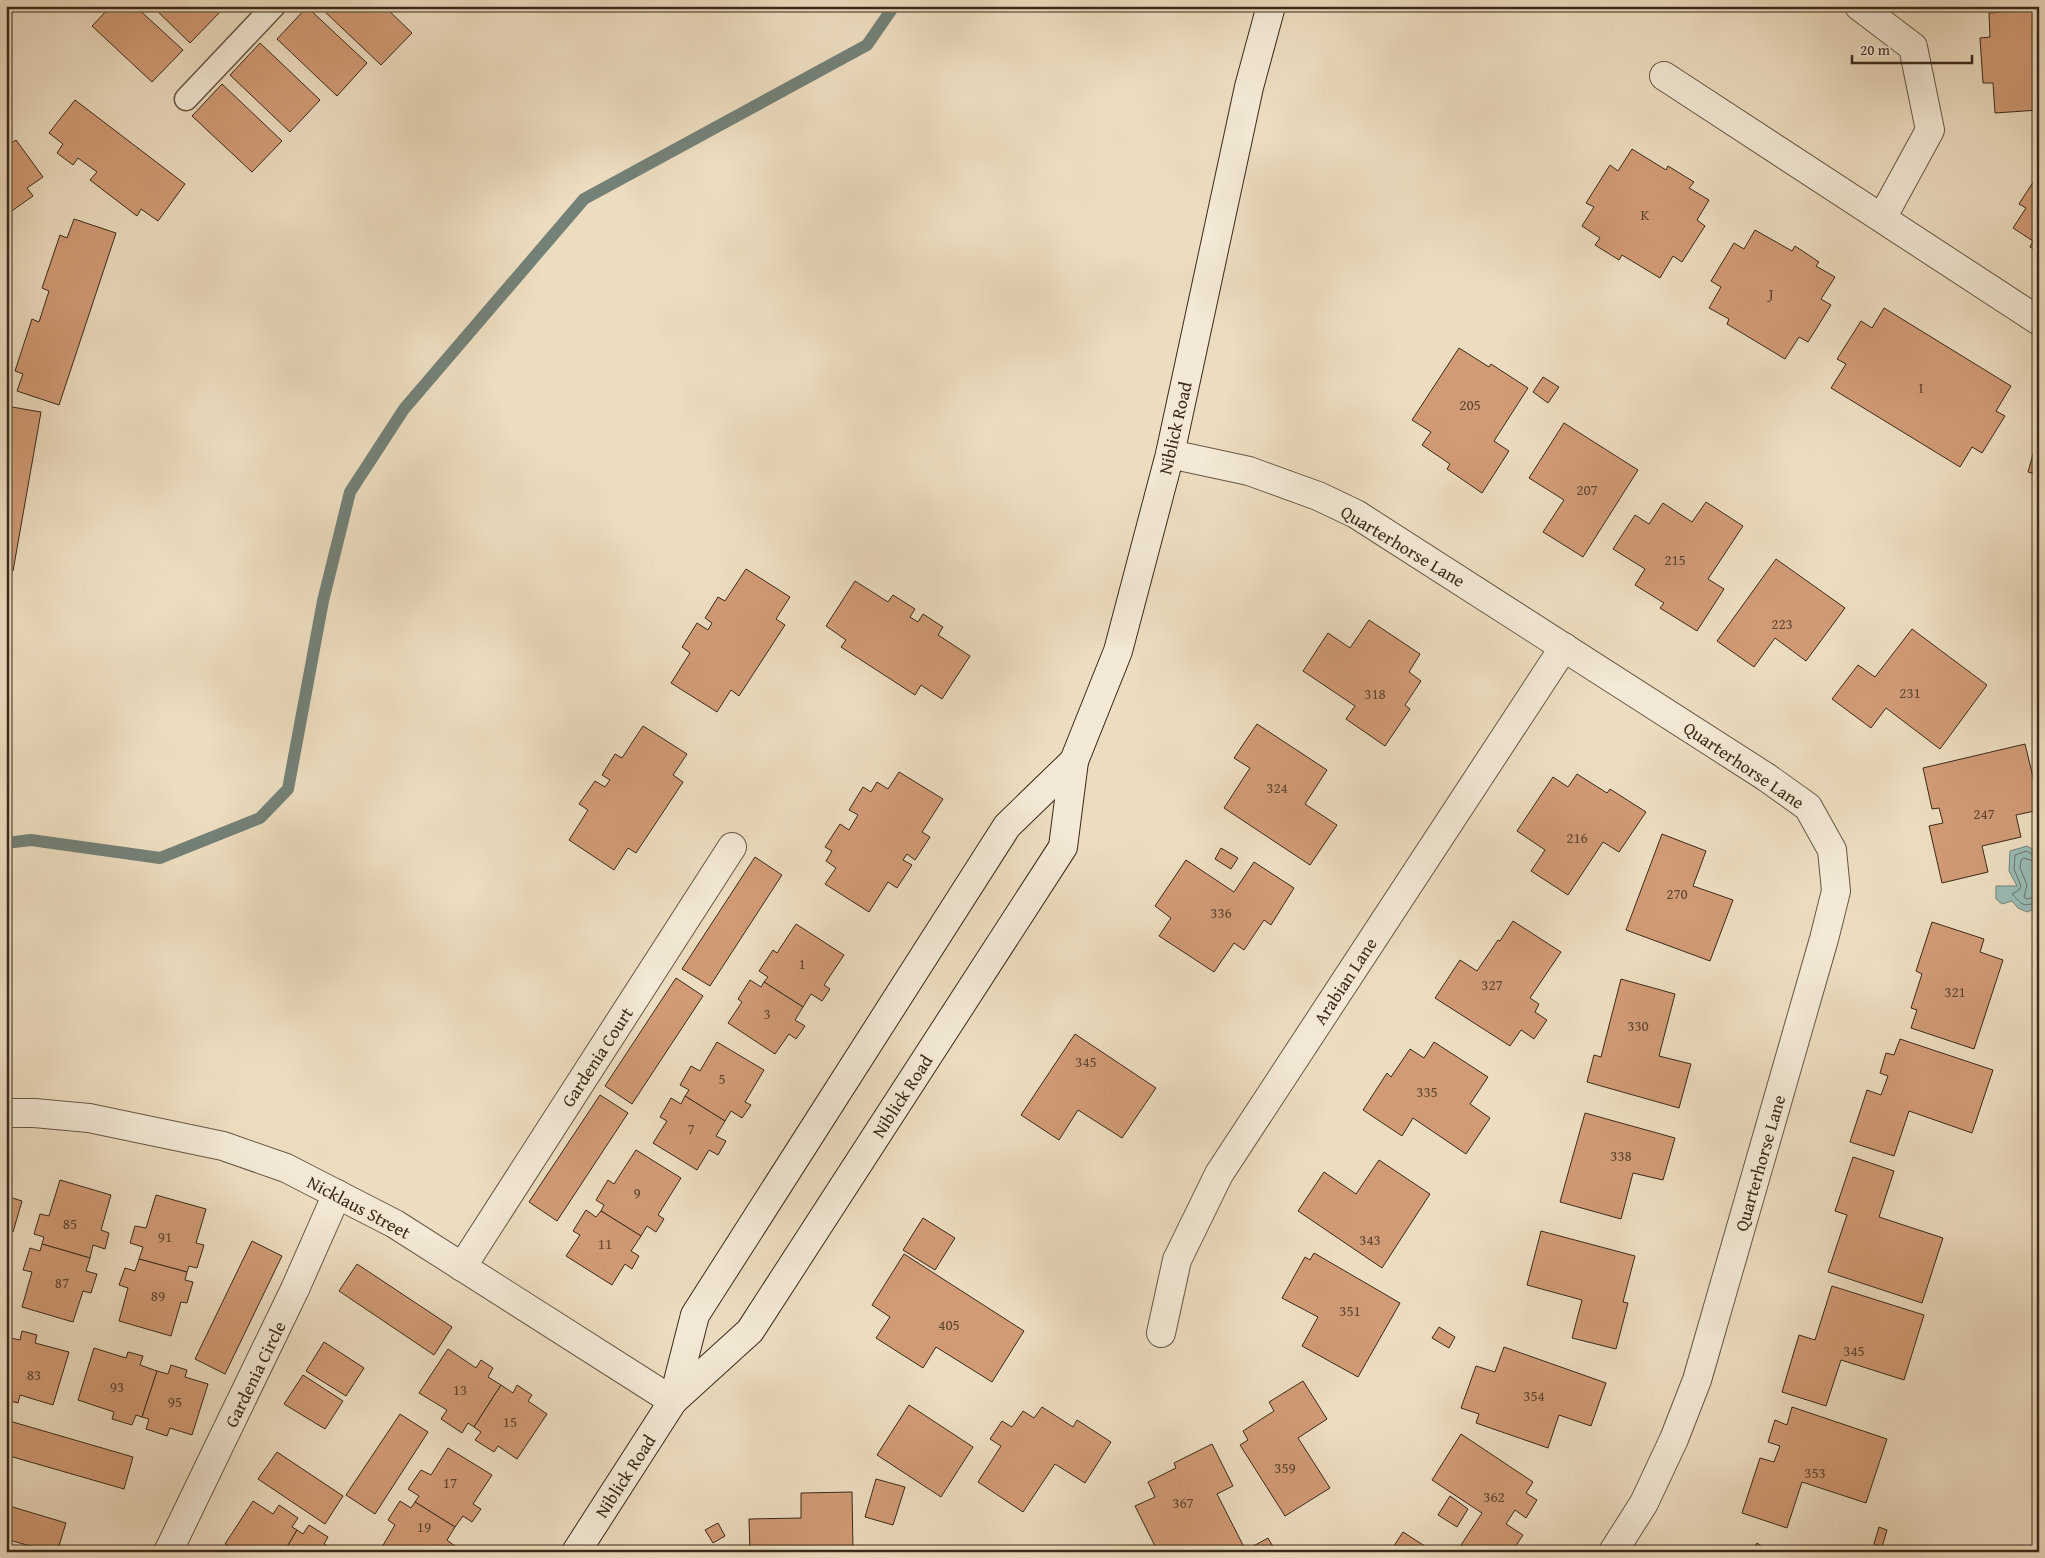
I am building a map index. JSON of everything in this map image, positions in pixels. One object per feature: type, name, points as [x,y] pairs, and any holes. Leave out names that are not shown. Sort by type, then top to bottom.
[{"type":"street","name":"Niblick Road","points":[[1248,86],[1252,6]]},
{"type":"street","name":"Niblick Road","points":[[576,1552],[674,1401],[750,1331],[1064,847],[1074,761],[1118,651],[1170,454],[1248,86],[1271,6]]},
{"type":"street","points":[[1859,6],[1913,47],[1930,130],[1882,218]]},
{"type":"street","points":[[1664,76],[2039,322]]},
{"type":"street","name":"Quarterhorse Lane","points":[[1170,454],[1249,471],[1318,496],[1356,514],[1766,777],[1808,806],[1832,850],[1836,891],[1697,1380],[1674,1440],[1644,1503],[1613,1552]]},
{"type":"street","name":"Arabian Lane","points":[[1160,1332],[1177,1260],[1219,1174],[1564,647]]},
{"type":"street","name":"Niblick Road","points":[[674,1401],[695,1315],[1007,826],[1074,761]]},
{"type":"street","name":"Gardenia Court","points":[[462,1267],[732,847]]},
{"type":"street","name":"Nicklaus Street","points":[[6,1113],[34,1113],[89,1118],[223,1146],[286,1168],[395,1224],[674,1401]]},
{"type":"street","name":"Gardenia Circle","points":[[168,1552],[296,1289],[337,1194]]},
{"type":"lane","points":[[186,98],[274,6]]},
{"type":"water","points":[[2027,846],[2037,852],[2039,907],[2027,912],[2018,908],[2012,901],[2002,904],[1996,899],[1996,886],[2017,886],[2009,871],[2010,851]]},
{"type":"building","points":[[111,6],[135,6],[183,50],[152,82],[92,26]]},
{"type":"building","points":[[152,6],[216,6],[221,11],[190,43]]},
{"type":"building","points":[[324,6],[384,6],[412,33],[381,65],[322,9]]},
{"type":"building","points":[[307,7],[367,63],[337,96],[277,39]]},
{"type":"building","points":[[2039,10],[2039,110],[1995,113],[1993,83],[1983,83],[1980,38],[1990,37],[1989,13]]},
{"type":"building","points":[[260,43],[320,100],[290,132],[230,75]]},
{"type":"building","points":[[222,84],[282,141],[252,172],[192,116]]},
{"type":"building","points":[[75,100],[185,184],[158,221],[141,209],[137,216],[90,180],[97,172],[78,158],[73,165],[57,153],[63,144],[49,133]]},
{"type":"building","points":[[16,140],[43,177],[27,188],[33,196],[6,215],[6,147]]},
{"type":"building","points":[[1632,149],[1666,170],[1668,166],[1694,182],[1689,188],[1709,200],[1697,220],[1705,226],[1682,262],[1673,256],[1660,278],[1622,255],[1619,260],[1595,245],[1600,238],[1582,226],[1594,207],[1586,203],[1610,165],[1618,171]]},
{"type":"building","points":[[2039,173],[2039,252],[2030,247],[2033,241],[2013,228],[2026,208],[2019,204]]},
{"type":"building","points":[[74,219],[116,233],[59,405],[17,391],[23,374],[15,371],[32,319],[39,322],[49,291],[42,288],[60,235],[67,238]]},
{"type":"building","points":[[1755,230],[1792,251],[1795,246],[1819,262],[1816,266],[1835,277],[1821,299],[1831,305],[1808,342],[1799,337],[1785,359],[1727,324],[1729,319],[1709,308],[1721,287],[1711,281],[1734,243],[1744,249]]},
{"type":"building","points":[[1884,308],[2011,386],[1996,411],[2005,416],[1982,453],[1972,447],[1960,467],[1831,388],[1846,364],[1837,359],[1861,321],[1872,328]]},
{"type":"building","points":[[1459,348],[1489,367],[1491,364],[1528,388],[1494,441],[1509,451],[1482,493],[1447,469],[1450,464],[1422,445],[1431,432],[1412,420]]},
{"type":"building","points":[[1543,377],[1559,387],[1548,403],[1533,392]]},
{"type":"building","points":[[6,406],[41,412],[13,571],[6,570]]},
{"type":"building","points":[[1564,423],[1638,470],[1583,557],[1543,532],[1564,500],[1529,478]]},
{"type":"building","points":[[2039,433],[2039,475],[2028,472]]},
{"type":"building","points":[[1706,502],[1743,526],[1708,579],[1724,589],[1697,631],[1660,608],[1664,603],[1635,585],[1645,569],[1613,549],[1635,515],[1649,524],[1663,503],[1692,522]]},
{"type":"building","points":[[1776,559],[1845,608],[1806,661],[1775,638],[1754,667],[1717,641]]},
{"type":"building","points":[[746,569],[790,597],[776,619],[785,625],[739,696],[731,690],[717,712],[671,683],[690,653],[682,647],[697,623],[708,630],[712,623],[705,618],[718,597],[725,601]]},
{"type":"building","points":[[855,581],[888,602],[893,595],[915,609],[910,617],[918,622],[923,614],[943,627],[938,635],[970,656],[942,699],[921,685],[915,695],[841,647],[846,640],[826,626]]},
{"type":"building","points":[[1369,620],[1420,654],[1409,672],[1421,681],[1405,705],[1410,709],[1385,746],[1346,719],[1355,706],[1303,671],[1328,633],[1350,648]]},
{"type":"building","points":[[1912,629],[1987,685],[1940,749],[1886,708],[1871,728],[1832,699],[1858,665],[1875,677]]},
{"type":"building","points":[[1257,724],[1327,770],[1305,804],[1337,825],[1310,865],[1224,808],[1250,768],[1234,758]]},
{"type":"building","points":[[643,726],[687,754],[673,775],[683,782],[636,853],[628,848],[614,870],[569,840],[588,810],[579,804],[595,781],[605,787],[610,780],[602,775],[615,754],[622,758]]},
{"type":"building","points":[[2025,744],[2039,802],[2039,810],[2016,815],[2021,837],[1982,846],[1988,872],[1942,883],[1929,826],[1943,823],[1939,808],[1932,809],[1923,768]]},
{"type":"building","points":[[899,772],[943,799],[922,832],[930,837],[915,860],[907,854],[903,860],[912,865],[897,888],[888,882],[869,912],[825,884],[836,868],[826,861],[832,851],[825,847],[840,824],[849,830],[858,815],[849,810],[863,787],[871,792],[877,782],[888,789]]},
{"type":"building","points":[[1577,774],[1607,793],[1610,789],[1646,812],[1619,852],[1603,842],[1568,895],[1531,871],[1545,850],[1517,831],[1553,777],[1568,787]]},
{"type":"building","points":[[1662,834],[1706,851],[1693,886],[1733,900],[1710,961],[1626,930]]},
{"type":"building","points":[[1221,848],[1238,858],[1231,869],[1215,859]]},
{"type":"building","points":[[755,857],[782,875],[710,986],[682,969]]},
{"type":"building","points":[[1186,860],[1234,892],[1254,862],[1294,888],[1271,925],[1264,920],[1244,950],[1234,943],[1214,972],[1159,936],[1171,918],[1155,906]]},
{"type":"building","points":[[1513,921],[1561,952],[1530,998],[1539,1004],[1535,1012],[1547,1020],[1534,1039],[1521,1030],[1510,1046],[1435,998],[1460,960],[1477,971]]},
{"type":"building","points":[[1932,922],[1984,939],[1980,952],[2003,960],[1974,1049],[1911,1028],[1917,1010],[1911,1008],[1922,974],[1916,971]]},
{"type":"building","points":[[796,924],[844,955],[824,985],[830,989],[822,1001],[811,994],[803,1007],[764,982],[768,977],[759,971],[773,950],[777,953]]},
{"type":"building","points":[[676,978],[703,996],[632,1104],[605,1086]]},
{"type":"building","points":[[1621,979],[1675,994],[1659,1056],[1691,1064],[1679,1108],[1587,1082],[1594,1055],[1601,1057]]},
{"type":"building","points":[[750,980],[761,987],[764,982],[803,1007],[795,1020],[805,1026],[796,1039],[789,1034],[775,1054],[728,1023],[742,1002],[738,999]]},
{"type":"building","points":[[1075,1034],[1156,1088],[1122,1138],[1078,1110],[1059,1140],[1021,1115]]},
{"type":"building","points":[[1900,1039],[1993,1070],[1972,1133],[1909,1111],[1894,1156],[1850,1142],[1867,1090],[1881,1095],[1888,1076],[1880,1073],[1886,1053],[1894,1055]]},
{"type":"building","points":[[717,1042],[764,1070],[745,1102],[751,1105],[742,1118],[731,1111],[725,1121],[685,1096],[689,1090],[680,1085],[691,1066],[700,1071]]},
{"type":"building","points":[[1434,1042],[1488,1077],[1470,1104],[1490,1118],[1466,1154],[1413,1118],[1402,1136],[1363,1110],[1387,1073],[1391,1077],[1410,1049],[1424,1058]]},
{"type":"building","points":[[600,1095],[628,1113],[557,1221],[529,1202]]},
{"type":"building","points":[[685,1096],[725,1121],[716,1136],[726,1141],[718,1155],[709,1150],[697,1170],[653,1143],[667,1121],[660,1117],[671,1098],[681,1104]]},
{"type":"building","points":[[1585,1113],[1675,1138],[1663,1180],[1633,1173],[1621,1219],[1560,1202]]},
{"type":"building","points":[[636,1150],[681,1178],[658,1215],[664,1219],[656,1232],[647,1226],[641,1236],[601,1211],[604,1205],[596,1200],[608,1180],[614,1184]]},
{"type":"building","points":[[1853,1157],[1894,1171],[1879,1217],[1943,1238],[1922,1303],[1828,1272],[1847,1215],[1835,1211]]},
{"type":"building","points":[[1379,1160],[1430,1194],[1382,1268],[1298,1211],[1324,1172],[1356,1194]]},
{"type":"building","points":[[60,1180],[111,1195],[101,1230],[109,1233],[105,1249],[93,1245],[90,1258],[42,1244],[44,1237],[34,1234],[40,1214],[49,1216]]},
{"type":"building","points":[[156,1195],[206,1209],[196,1243],[204,1245],[197,1268],[189,1266],[187,1272],[139,1259],[143,1247],[130,1243],[135,1226],[146,1228]]},
{"type":"building","points":[[6,1196],[22,1201],[13,1232],[6,1230]]},
{"type":"building","points":[[586,1210],[596,1217],[601,1211],[641,1236],[631,1251],[639,1256],[632,1269],[625,1264],[612,1285],[566,1256],[580,1235],[573,1231]]},
{"type":"building","points":[[923,1218],[955,1238],[935,1270],[903,1250]]},
{"type":"building","points":[[1541,1231],[1635,1256],[1623,1302],[1628,1303],[1616,1349],[1572,1338],[1582,1300],[1527,1285]]},
{"type":"building","points":[[252,1241],[282,1256],[225,1374],[195,1359]]},
{"type":"building","points":[[42,1244],[90,1258],[86,1271],[97,1274],[91,1293],[83,1291],[73,1322],[22,1307],[32,1272],[23,1270],[30,1248],[40,1251]]},
{"type":"building","points":[[1314,1253],[1400,1303],[1358,1377],[1302,1346],[1318,1317],[1282,1298],[1305,1257],[1310,1260]]},
{"type":"building","points":[[904,1254],[1024,1331],[992,1382],[936,1347],[923,1368],[876,1338],[890,1317],[872,1305]]},
{"type":"building","points":[[139,1259],[187,1272],[185,1280],[193,1282],[187,1303],[181,1302],[171,1336],[119,1321],[128,1288],[119,1285],[125,1268],[135,1271]]},
{"type":"building","points":[[357,1264],[452,1327],[434,1355],[339,1291]]},
{"type":"building","points":[[1832,1286],[1924,1315],[1904,1380],[1841,1360],[1826,1406],[1782,1392],[1799,1335],[1815,1340]]},
{"type":"building","points":[[1439,1327],[1455,1337],[1449,1348],[1432,1338]]},
{"type":"building","points":[[22,1331],[37,1335],[35,1343],[69,1352],[53,1405],[20,1395],[18,1403],[6,1400],[6,1337],[20,1340]]},
{"type":"building","points":[[324,1342],[364,1368],[346,1396],[306,1371]]},
{"type":"building","points":[[1504,1347],[1606,1383],[1591,1426],[1559,1415],[1548,1448],[1476,1423],[1479,1414],[1461,1408],[1476,1366],[1495,1372]]},
{"type":"building","points":[[94,1348],[126,1358],[128,1352],[143,1356],[140,1365],[157,1371],[142,1417],[136,1415],[132,1425],[112,1419],[114,1412],[78,1400]]},
{"type":"building","points":[[448,1349],[476,1368],[481,1360],[493,1368],[488,1377],[501,1385],[474,1427],[468,1423],[462,1433],[441,1419],[447,1410],[419,1393]]},
{"type":"building","points":[[171,1365],[187,1370],[185,1377],[208,1384],[192,1435],[170,1428],[167,1436],[146,1429],[149,1419],[142,1417],[157,1371],[168,1374]]},
{"type":"building","points":[[303,1375],[343,1401],[325,1429],[284,1404]]},
{"type":"building","points":[[1303,1381],[1327,1419],[1298,1438],[1330,1488],[1285,1516],[1240,1445],[1248,1440],[1243,1431],[1274,1411],[1269,1402]]},
{"type":"building","points":[[501,1385],[513,1393],[517,1385],[532,1395],[528,1401],[547,1414],[517,1459],[498,1446],[494,1452],[475,1440],[481,1432],[474,1427]]},
{"type":"building","points":[[909,1405],[973,1447],[941,1497],[877,1455]]},
{"type":"building","points":[[1042,1407],[1073,1427],[1077,1420],[1111,1442],[1085,1483],[1055,1464],[1023,1512],[978,1482],[1001,1446],[990,1439],[1002,1421],[1012,1427],[1023,1411],[1034,1418]]},
{"type":"building","points":[[1792,1407],[1887,1439],[1866,1503],[1802,1482],[1787,1528],[1742,1513],[1760,1458],[1774,1462],[1780,1446],[1768,1442],[1775,1420],[1787,1425]]},
{"type":"building","points":[[400,1414],[428,1432],[375,1514],[346,1495]]},
{"type":"building","points":[[6,1420],[133,1457],[124,1489],[6,1455]]},
{"type":"building","points":[[1461,1434],[1533,1482],[1526,1493],[1537,1500],[1526,1518],[1515,1510],[1506,1524],[1523,1535],[1512,1552],[1472,1552],[1461,1545],[1482,1513],[1432,1480]]},
{"type":"building","points":[[1212,1444],[1233,1486],[1217,1494],[1246,1551],[1196,1552],[1195,1550],[1191,1552],[1158,1552],[1135,1506],[1155,1497],[1148,1482],[1176,1468],[1174,1463]]},
{"type":"building","points":[[448,1448],[492,1475],[473,1504],[481,1509],[472,1522],[463,1516],[455,1527],[415,1502],[419,1496],[408,1489],[421,1470],[431,1475]]},
{"type":"building","points":[[277,1452],[343,1496],[325,1524],[258,1479]]},
{"type":"building","points":[[876,1479],[905,1487],[893,1525],[865,1517]]},
{"type":"building","points":[[852,1492],[853,1552],[750,1552],[749,1519],[801,1518],[801,1493]]},
{"type":"building","points":[[1450,1496],[1468,1509],[1457,1527],[1438,1515]]},
{"type":"building","points":[[253,1501],[273,1514],[279,1505],[298,1518],[292,1527],[297,1530],[284,1552],[237,1552],[225,1544]]},
{"type":"building","points":[[400,1501],[411,1508],[415,1502],[455,1527],[447,1540],[456,1547],[453,1552],[379,1552],[395,1525],[388,1520]]},
{"type":"building","points":[[6,1505],[66,1523],[57,1552],[6,1539]]},
{"type":"building","points":[[718,1523],[725,1536],[713,1543],[705,1530]]},
{"type":"building","points":[[309,1525],[328,1537],[324,1544],[336,1552],[284,1552],[297,1530],[303,1534]]},
{"type":"building","points":[[1879,1527],[1887,1530],[1882,1547],[1874,1544]]},
{"type":"building","points":[[1403,1532],[1434,1552],[1390,1552]]},
{"type":"building","points":[[1268,1538],[1276,1552],[1250,1552],[1248,1549]]},
{"type":"building","points":[[1757,1543],[1769,1552],[1751,1552]]},
{"type":"waterway","points":[[6,843],[31,840],[160,858],[260,818],[288,789],[323,601],[350,492],[404,409],[584,199],[867,45],[894,6]]}]
